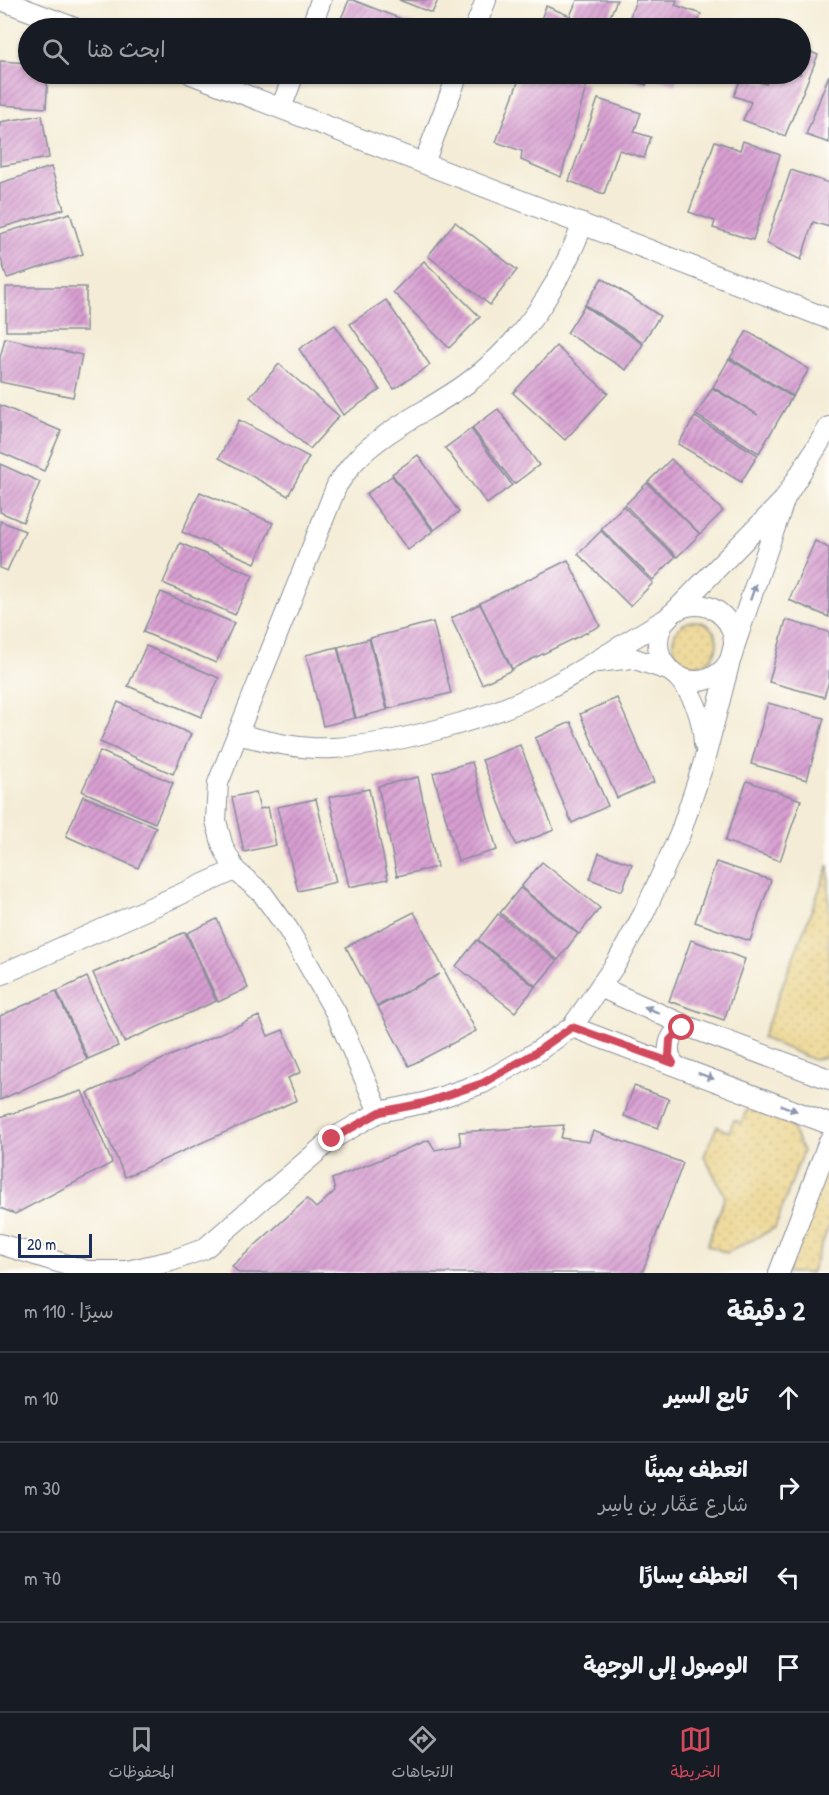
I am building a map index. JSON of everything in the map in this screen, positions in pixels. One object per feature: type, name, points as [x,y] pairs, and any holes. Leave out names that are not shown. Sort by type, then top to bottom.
[{"type":"street","points":[[1,0],[49,18]]},
{"type":"street","points":[[314,18],[321,0]]},
{"type":"street","points":[[479,18],[486,0]]},
{"type":"street","points":[[217,84],[829,319]]},
{"type":"street","points":[[281,108],[290,84]]},
{"type":"street","points":[[424,163],[454,84]]},
{"type":"street","points":[[380,1112],[336,1013],[288,929],[262,893],[235,870],[223,847],[216,820],[218,783],[337,485],[356,460],[370,448],[466,384],[506,350],[537,314],[560,278],[583,224]]},
{"type":"street","points":[[0,1244],[87,1271],[127,1271],[171,1261],[204,1249],[332,1139],[380,1112],[424,1103],[483,1083],[535,1053],[572,1027],[600,987],[644,913],[680,834],[704,761],[734,648],[786,498],[829,427]]},
{"type":"street","points":[[704,761],[703,728],[695,702],[659,652],[658,641],[671,615],[786,498]]},
{"type":"street","points":[[238,734],[281,745],[332,748],[386,741],[466,721],[539,693],[578,669],[671,615],[699,605],[711,608],[729,625],[734,648],[722,671],[699,681],[686,680],[632,658],[605,660],[578,669]]},
{"type":"street","points":[[0,975],[235,870]]},
{"type":"street","points":[[600,987],[689,1027],[829,1079]]},
{"type":"street","points":[[572,1027],[673,1063],[829,1124]]},
{"type":"street","points":[[673,1063],[669,1056],[670,1040],[682,1028],[689,1027]]},
{"type":"street","points":[[779,1273],[829,1141]]},
{"type":"sand","points":[[695,621],[704,622],[711,627],[716,634],[716,652],[711,659],[704,664],[695,665],[686,664],[679,659],[674,652],[673,643],[674,634],[679,627],[686,622]]},
{"type":"sand","points":[[829,865],[829,1056],[814,1060],[762,1038]]},
{"type":"sand","points":[[747,1109],[790,1124],[803,1151],[775,1228],[727,1253],[707,1245],[725,1196],[704,1156],[717,1126],[729,1132],[734,1120],[741,1123]]},
{"type":"sand","points":[[829,1155],[829,1226],[811,1273],[785,1273]]},
{"type":"building","points":[[349,0],[353,0],[399,18],[341,18]]},
{"type":"building","points":[[399,0],[438,0],[432,13]]},
{"type":"building","points":[[577,0],[617,0],[609,18],[541,18],[546,6],[570,16]]},
{"type":"building","points":[[636,0],[677,0],[675,5],[701,14],[700,18],[630,18]]},
{"type":"building","points":[[811,52],[818,55],[811,72]]},
{"type":"building","points":[[0,61],[18,62],[18,84],[47,84],[46,108],[0,105]]},
{"type":"building","points":[[829,75],[829,143],[806,135]]},
{"type":"building","points":[[517,84],[587,84],[561,177],[521,160],[522,151],[496,142]]},
{"type":"building","points":[[739,84],[806,84],[785,136],[743,120],[751,102],[734,96]]},
{"type":"building","points":[[598,99],[641,113],[634,132],[651,137],[644,158],[619,150],[604,194],[569,181]]},
{"type":"building","points":[[42,115],[49,158],[0,166],[0,122]]},
{"type":"building","points":[[715,141],[740,150],[743,141],[780,155],[753,240],[713,228],[715,221],[689,212]]},
{"type":"building","points":[[51,167],[64,209],[0,228],[0,183]]},
{"type":"building","points":[[791,170],[829,183],[829,227],[813,222],[801,260],[766,243]]},
{"type":"building","points":[[70,213],[83,254],[7,278],[0,256],[0,234]]},
{"type":"building","points":[[455,222],[517,270],[490,305],[428,256]]},
{"type":"building","points":[[424,261],[480,317],[449,348],[393,292]]},
{"type":"building","points":[[602,278],[660,316],[643,342],[585,305]]},
{"type":"building","points":[[6,287],[86,287],[86,331],[6,331]]},
{"type":"building","points":[[386,300],[430,365],[394,389],[350,324]]},
{"type":"building","points":[[584,306],[643,344],[626,370],[567,333]]},
{"type":"building","points":[[335,325],[380,390],[343,415],[299,349]]},
{"type":"building","points":[[747,331],[809,369],[793,396],[730,358]]},
{"type":"building","points":[[5,338],[82,355],[73,397],[0,382],[0,358]]},
{"type":"building","points":[[556,346],[608,393],[565,440],[513,393]]},
{"type":"building","points":[[729,359],[792,397],[759,453],[696,415],[712,388],[758,415],[713,387]]},
{"type":"building","points":[[279,364],[339,416],[310,449],[250,397]]},
{"type":"building","points":[[0,405],[61,431],[44,471],[0,452]]},
{"type":"building","points":[[498,409],[539,465],[514,484],[472,428]]},
{"type":"building","points":[[695,417],[758,455],[741,482],[678,444]]},
{"type":"building","points":[[239,420],[309,457],[288,496],[219,458]]},
{"type":"building","points":[[471,429],[512,485],[487,504],[445,448]]},
{"type":"building","points":[[418,455],[459,512],[434,530],[392,474]]},
{"type":"building","points":[[671,459],[723,511],[700,534],[648,482]]},
{"type":"building","points":[[0,464],[40,482],[23,522],[0,512]]},
{"type":"building","points":[[392,476],[433,531],[408,550],[366,494]]},
{"type":"building","points":[[647,483],[700,534],[677,557],[625,505]]},
{"type":"building","points":[[200,492],[273,523],[255,563],[182,532]]},
{"type":"building","points":[[623,506],[675,557],[653,580],[601,529]]},
{"type":"building","points":[[0,521],[25,531],[7,571],[0,568]]},
{"type":"building","points":[[601,531],[653,583],[630,606],[578,554]]},
{"type":"building","points":[[815,541],[829,548],[829,617],[789,600]]},
{"type":"building","points":[[180,543],[253,575],[235,615],[163,583]]},
{"type":"building","points":[[568,560],[600,626],[512,669],[480,603]]},
{"type":"building","points":[[161,592],[234,623],[216,663],[143,632]]},
{"type":"building","points":[[480,604],[512,670],[482,684],[451,618]]},
{"type":"building","points":[[786,620],[829,632],[829,681],[824,697],[769,682]]},
{"type":"building","points":[[433,622],[451,693],[388,709],[370,638]]},
{"type":"building","points":[[369,639],[387,710],[356,718],[338,647]]},
{"type":"building","points":[[146,646],[219,678],[201,717],[128,686]]},
{"type":"building","points":[[337,647],[355,718],[323,726],[306,655]]},
{"type":"building","points":[[617,698],[654,782],[617,798],[580,714]]},
{"type":"building","points":[[118,702],[191,734],[173,774],[100,742]]},
{"type":"building","points":[[768,703],[824,718],[807,780],[751,764]]},
{"type":"building","points":[[571,722],[608,806],[572,823],[535,738]]},
{"type":"building","points":[[520,745],[554,830],[516,845],[482,760]]},
{"type":"building","points":[[100,751],[173,783],[155,823],[82,791]]},
{"type":"building","points":[[472,762],[497,850],[458,861],[433,773]]},
{"type":"building","points":[[418,777],[437,867],[397,876],[378,786]]},
{"type":"building","points":[[747,781],[801,800],[780,861],[725,841]]},
{"type":"building","points":[[369,789],[388,879],[349,887],[329,797]]},
{"type":"building","points":[[256,792],[260,809],[268,807],[276,845],[244,852],[232,797]]},
{"type":"building","points":[[83,796],[156,827],[138,868],[66,836]]},
{"type":"building","points":[[316,799],[336,882],[298,891],[277,807]]},
{"type":"building","points":[[599,853],[632,864],[622,891],[590,879]]},
{"type":"building","points":[[542,862],[600,908],[579,934],[521,887]]},
{"type":"building","points":[[716,862],[771,880],[750,941],[695,922]]},
{"type":"building","points":[[520,888],[578,934],[558,960],[500,913]]},
{"type":"building","points":[[414,912],[476,1031],[409,1066],[378,1007],[440,974],[377,1006],[346,947]]},
{"type":"building","points":[[498,914],[557,961],[536,986],[478,940]]},
{"type":"building","points":[[217,919],[248,988],[218,1002],[187,933]]},
{"type":"building","points":[[185,932],[216,1001],[124,1042],[93,973]]},
{"type":"building","points":[[477,940],[535,987],[515,1012],[456,966]]},
{"type":"building","points":[[691,940],[745,959],[724,1020],[669,1001]]},
{"type":"building","points":[[87,977],[118,1046],[88,1059],[57,991]]},
{"type":"building","points":[[56,991],[87,1060],[0,1100],[0,1016]]},
{"type":"building","points":[[259,1016],[268,1036],[283,1030],[301,1072],[288,1078],[297,1100],[125,1177],[88,1093]]},
{"type":"building","points":[[634,1086],[669,1099],[658,1128],[624,1116]]},
{"type":"building","points":[[82,1091],[112,1163],[15,1214],[0,1208],[0,1117]]},
{"type":"building","points":[[564,1125],[561,1138],[589,1142],[593,1131],[683,1163],[642,1273],[239,1273],[232,1266],[307,1199],[316,1208],[335,1191],[332,1179],[429,1140],[435,1150],[461,1145],[459,1132]]},
{"type":"route","points":[[332,1139],[380,1112],[424,1103],[483,1083],[535,1053],[572,1027],[673,1063],[669,1056],[670,1040],[682,1028]]}]
